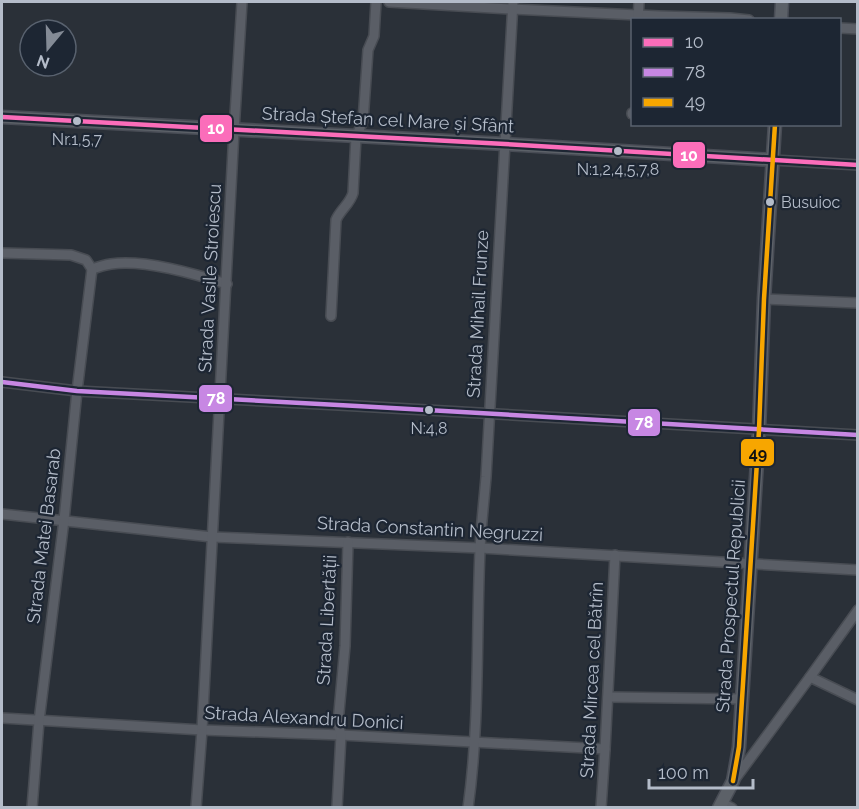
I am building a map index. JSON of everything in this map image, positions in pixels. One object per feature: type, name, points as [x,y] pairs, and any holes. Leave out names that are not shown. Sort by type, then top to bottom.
[{"type":"main road","points":[[781,18],[782,2]]},
{"type":"main road","name":"Strada Ștefan cel Mare și Sfânt","points":[[2,117],[773,160]]},
{"type":"main road","name":"Strada Prospectul Republicii","points":[[724,806],[733,781],[738,756],[759,430],[764,299],[775,126]]},
{"type":"street","name":"Strada Vasile Stroiescu","points":[[196,807],[242,2]]},
{"type":"street","points":[[331,316],[336,220],[353,193],[356,137],[363,122],[368,50],[374,36],[376,2]]},
{"type":"street","points":[[389,2],[513,5],[639,17],[730,18]]},
{"type":"street","points":[[639,2],[639,17]]},
{"type":"street","name":"Strada Mihail Frunze","points":[[468,807],[474,743],[480,548],[513,5]]},
{"type":"street","points":[[841,28],[858,29]]},
{"type":"street","points":[[773,160],[858,165]]},
{"type":"street","points":[[2,253],[71,255],[86,260],[92,269],[111,264],[131,264],[176,270],[227,284]]},
{"type":"street","name":"Strada Matei Basarab","points":[[32,807],[39,721],[92,269]]},
{"type":"street","points":[[764,299],[858,303]]},
{"type":"street","points":[[2,382],[77,392],[858,435]]},
{"type":"street","name":"Strada Constantin Negruzzi","points":[[2,514],[212,537],[480,548],[858,570]]},
{"type":"street","name":"Strada Libertății","points":[[337,807],[341,735],[338,728],[338,717],[345,646],[348,542]]},
{"type":"street","name":"Strada Mircea cel Bătrîn","points":[[601,807],[615,555]]},
{"type":"street","points":[[733,781],[858,610]]},
{"type":"street","points":[[810,677],[858,700]]},
{"type":"street","points":[[608,697],[742,699]]},
{"type":"street","name":"Strada Alexandru Donici","points":[[2,718],[605,749]]},
{"type":"transit line","name":"10","points":[[2,117],[858,165]]},
{"type":"transit line","name":"49","points":[[733,781],[739,747],[775,126]]},
{"type":"transit line","name":"78","points":[[2,382],[77,391],[858,435]]},
{"type":"place","name":"Nr.1,5,7","points":[[77,121]]},
{"type":"place","name":"N:1,2,4,5,7,8","points":[[618,151]]},
{"type":"place","name":"Busuioc","points":[[770,202]]},
{"type":"place","name":"N:4,8","points":[[429,410]]}]
